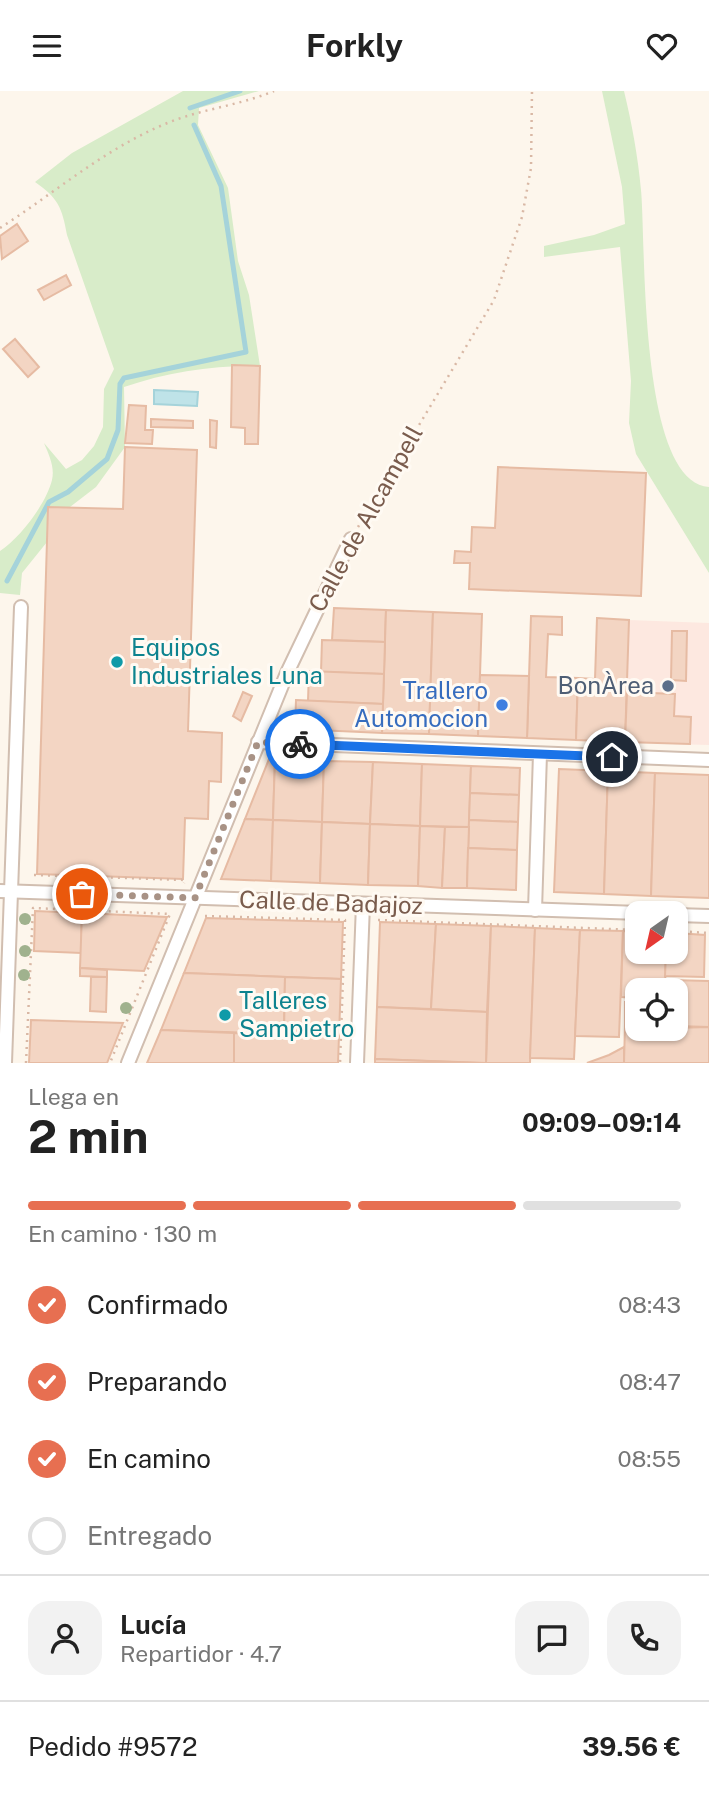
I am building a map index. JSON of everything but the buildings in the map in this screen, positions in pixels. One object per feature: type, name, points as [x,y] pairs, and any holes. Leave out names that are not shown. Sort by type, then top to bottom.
[{"type":"street","name":"Calle de Alcampell","points":[[128,1063],[258,742],[312,617],[351,539]]},
{"type":"street","points":[[5,1063],[6,891],[21,607]]},
{"type":"street","points":[[258,742],[709,760]]},
{"type":"street","points":[[536,910],[540,754]]},
{"type":"street","name":"Calle de Badajoz","points":[[6,891],[625,913]]},
{"type":"street","points":[[357,1063],[363,904]]},
{"type":"street","points":[[688,915],[709,916]]},
{"type":"path","points":[[0,228],[75,173],[165,124],[236,105],[274,91]]},
{"type":"path","name":"Calle de Alcampell","points":[[351,539],[494,300],[522,217],[531,168],[532,91]]},
{"type":"path","points":[[34,875],[185,880]]},
{"type":"path","points":[[26,1063],[33,908],[170,914],[110,1063]]},
{"type":"path","points":[[200,928],[205,915],[345,920],[340,1063]]},
{"type":"path","points":[[378,920],[625,930]]},
{"type":"path","points":[[688,932],[709,933]]},
{"type":"shaded area","name":"BonÀrea","points":[[629,620],[709,623],[709,745],[673,744],[674,694],[627,692]]},
{"type":"green space","points":[[183,91],[259,91],[199,108],[198,125],[228,188],[238,261],[249,295],[260,366],[191,371],[124,387],[125,447],[96,487],[70,507],[48,507],[47,542],[22,573],[20,595],[0,593],[0,551],[16,538],[31,520],[52,480],[52,466],[44,443],[66,469],[82,460],[94,446],[103,427],[104,389],[114,369],[67,235],[61,210],[54,198],[35,182],[72,153]]},
{"type":"green space","points":[[602,91],[624,91],[627,103],[641,190],[646,306],[658,405],[669,446],[686,475],[709,487],[709,573],[636,454],[629,423],[631,381],[620,247],[544,257],[544,246],[594,235],[625,224],[622,187]]},
{"type":"water","points":[[154,390],[198,392],[197,406],[154,404]]},
{"type":"waterway","points":[[190,108],[240,91]]},
{"type":"waterway","points":[[7,581],[49,502],[68,492],[107,459],[118,430],[120,384],[124,378],[246,352],[221,186],[194,125]]},
{"type":"way so far","points":[[82,894],[195,898],[258,742],[300,744]]},
{"type":"place","name":"Equipos Industriales Luna","points":[[117,662]]},
{"type":"place","name":"BonÀrea","points":[[668,686]]},
{"type":"place","name":"Trallero Automocion","points":[[502,705]]},
{"type":"place","name":"Talleres Sampietro","points":[[225,1015]]},
{"type":"route","points":[[300,744],[612,757]]}]
